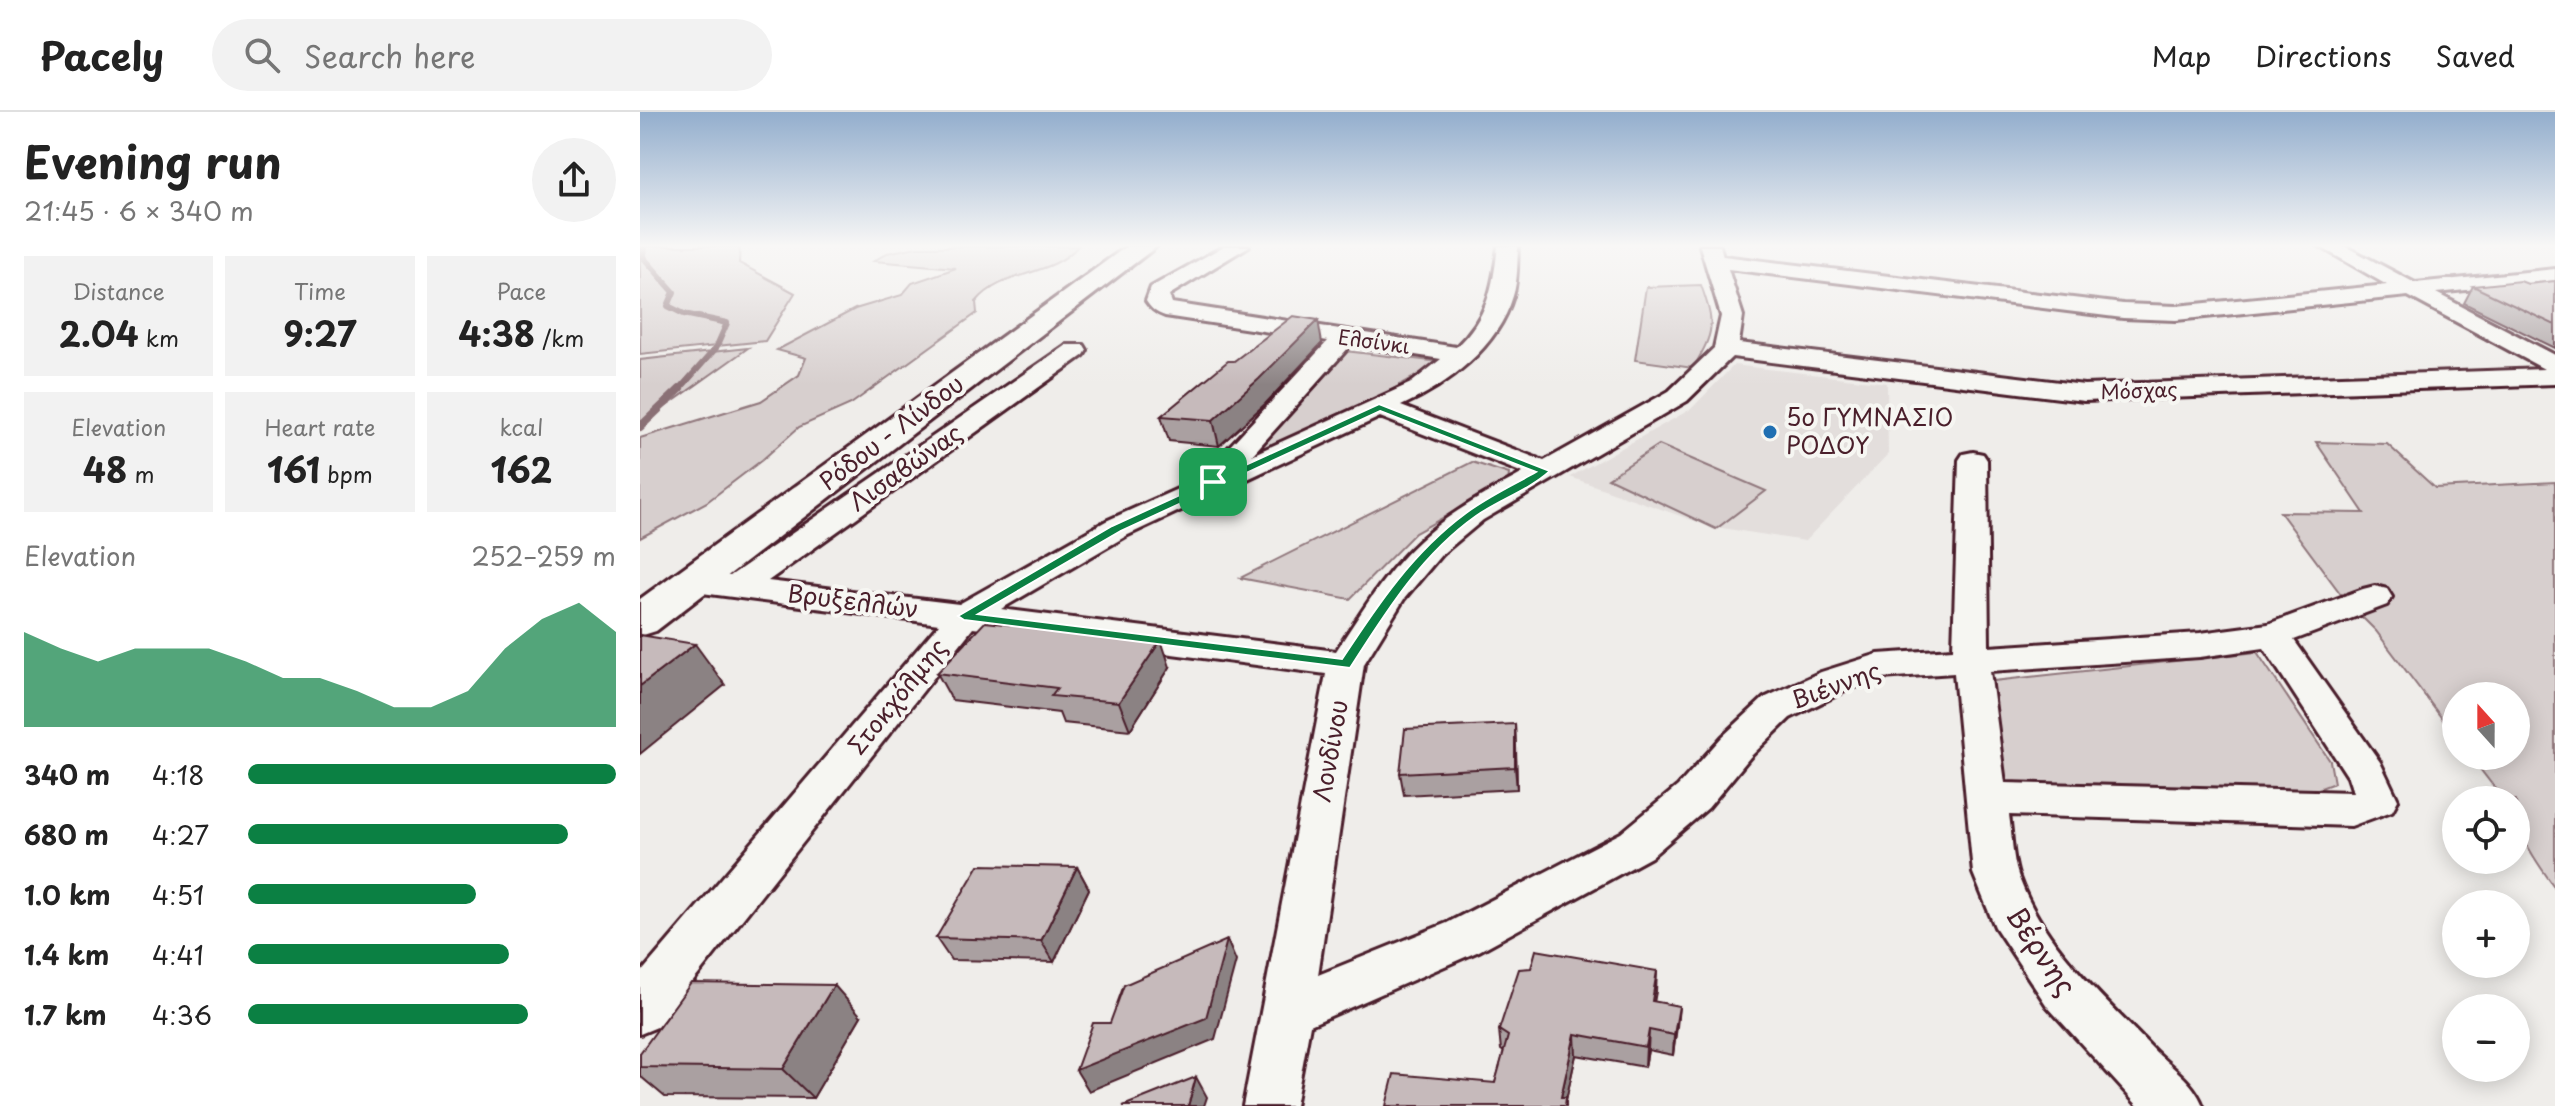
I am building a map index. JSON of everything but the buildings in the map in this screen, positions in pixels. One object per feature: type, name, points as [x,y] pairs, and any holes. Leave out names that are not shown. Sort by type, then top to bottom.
[{"type":"main road","name":"Ρόδου - Λίνδου","points":[[640,589],[1055,292]]},
{"type":"main road","name":"Ρόδου - Λίνδου","points":[[640,621],[1082,292]]},
{"type":"street","name":"Ελσίνκι","points":[[1159,292],[1157,301],[1165,309],[1462,355]]},
{"type":"street","name":"Στοκχόλμης","points":[[640,1011],[964,616],[1117,528],[1420,388],[1462,355],[1492,318],[1502,292]]},
{"type":"street","points":[[1725,292],[1732,316],[1726,349]]},
{"type":"street","points":[[1989,292],[2123,311],[2216,311],[2400,292]]},
{"type":"street","points":[[2417,292],[2555,365]]},
{"type":"street","points":[[1213,482],[1344,338]]},
{"type":"street","name":"Μόσχας","points":[[1726,349],[2084,393],[2555,376]]},
{"type":"street","name":"Λονδίνου","points":[[1269,1106],[1288,1011],[1346,664],[1391,593],[1430,548],[1472,514],[1678,396],[1726,349]]},
{"type":"street","name":"Λισαβώνας","points":[[737,587],[1075,350]]},
{"type":"street","points":[[1379,407],[1545,471]]},
{"type":"street","name":"Βέρνης","points":[[1973,460],[1971,662],[1995,873],[2018,927],[2064,990],[2146,1079],[2177,1106]]},
{"type":"street","name":"Βρυξελλών","points":[[694,582],[1346,664]]},
{"type":"street","name":"Βιέννης","points":[[1288,1011],[1463,937],[1636,845],[1693,797],[1736,747],[1777,708],[1834,681],[1878,666],[2200,645],[2273,635],[2375,597]]},
{"type":"street","points":[[1985,798],[2351,810],[2377,800],[2366,773],[2273,635]]},
{"type":"shaded area","points":[[640,292],[795,293],[765,341],[640,354]]},
{"type":"shaded area","points":[[904,292],[986,292],[976,302],[977,313],[851,404],[799,427],[707,502],[640,538],[640,438],[761,401],[799,375],[806,358],[777,350],[855,309]]},
{"type":"shaded area","points":[[1645,292],[1703,292],[1709,310],[1709,336],[1693,368],[1635,360]]},
{"type":"shaded area","points":[[748,348],[640,425],[640,360]]},
{"type":"shaded area","points":[[1345,351],[1440,362],[1386,393],[1252,459],[1238,456]]},
{"type":"shaded area","name":"5ο ΓΥΜΝΑΣΙΟ ΡΟΔΟΥ","points":[[1734,365],[1887,383],[1888,454],[1805,541],[1709,526],[1570,477],[1691,409]]},
{"type":"shaded area","points":[[2316,442],[2387,444],[2435,488],[2555,482],[2555,888],[2530,849],[2530,786],[2493,786],[2481,770],[2530,770],[2530,682],[2442,682],[2442,718],[2376,631],[2346,601],[2280,512],[2364,513]]},
{"type":"shaded area","points":[[1659,445],[1766,491],[1716,529],[1608,478]]},
{"type":"shaded area","points":[[1472,462],[1509,474],[1508,482],[1415,533],[1350,599],[1240,578]]},
{"type":"shaded area","points":[[2257,652],[2330,761],[2334,783],[2305,794],[1992,785],[1985,682]]},
{"type":"waterway","points":[[674,292],[668,306],[684,314],[727,323],[716,348],[679,390]]},
{"type":"waterway","points":[[640,427],[679,390]]},
{"type":"place","name":"5ο ΓΥΜΝΑΣΙΟ ΡΟΔΟΥ","points":[[1770,432]]},
{"type":"route","points":[[1379,407],[1545,471],[1472,514],[1430,548],[1391,593],[1346,664],[964,616],[1117,528],[1213,482],[1379,407]]}]
